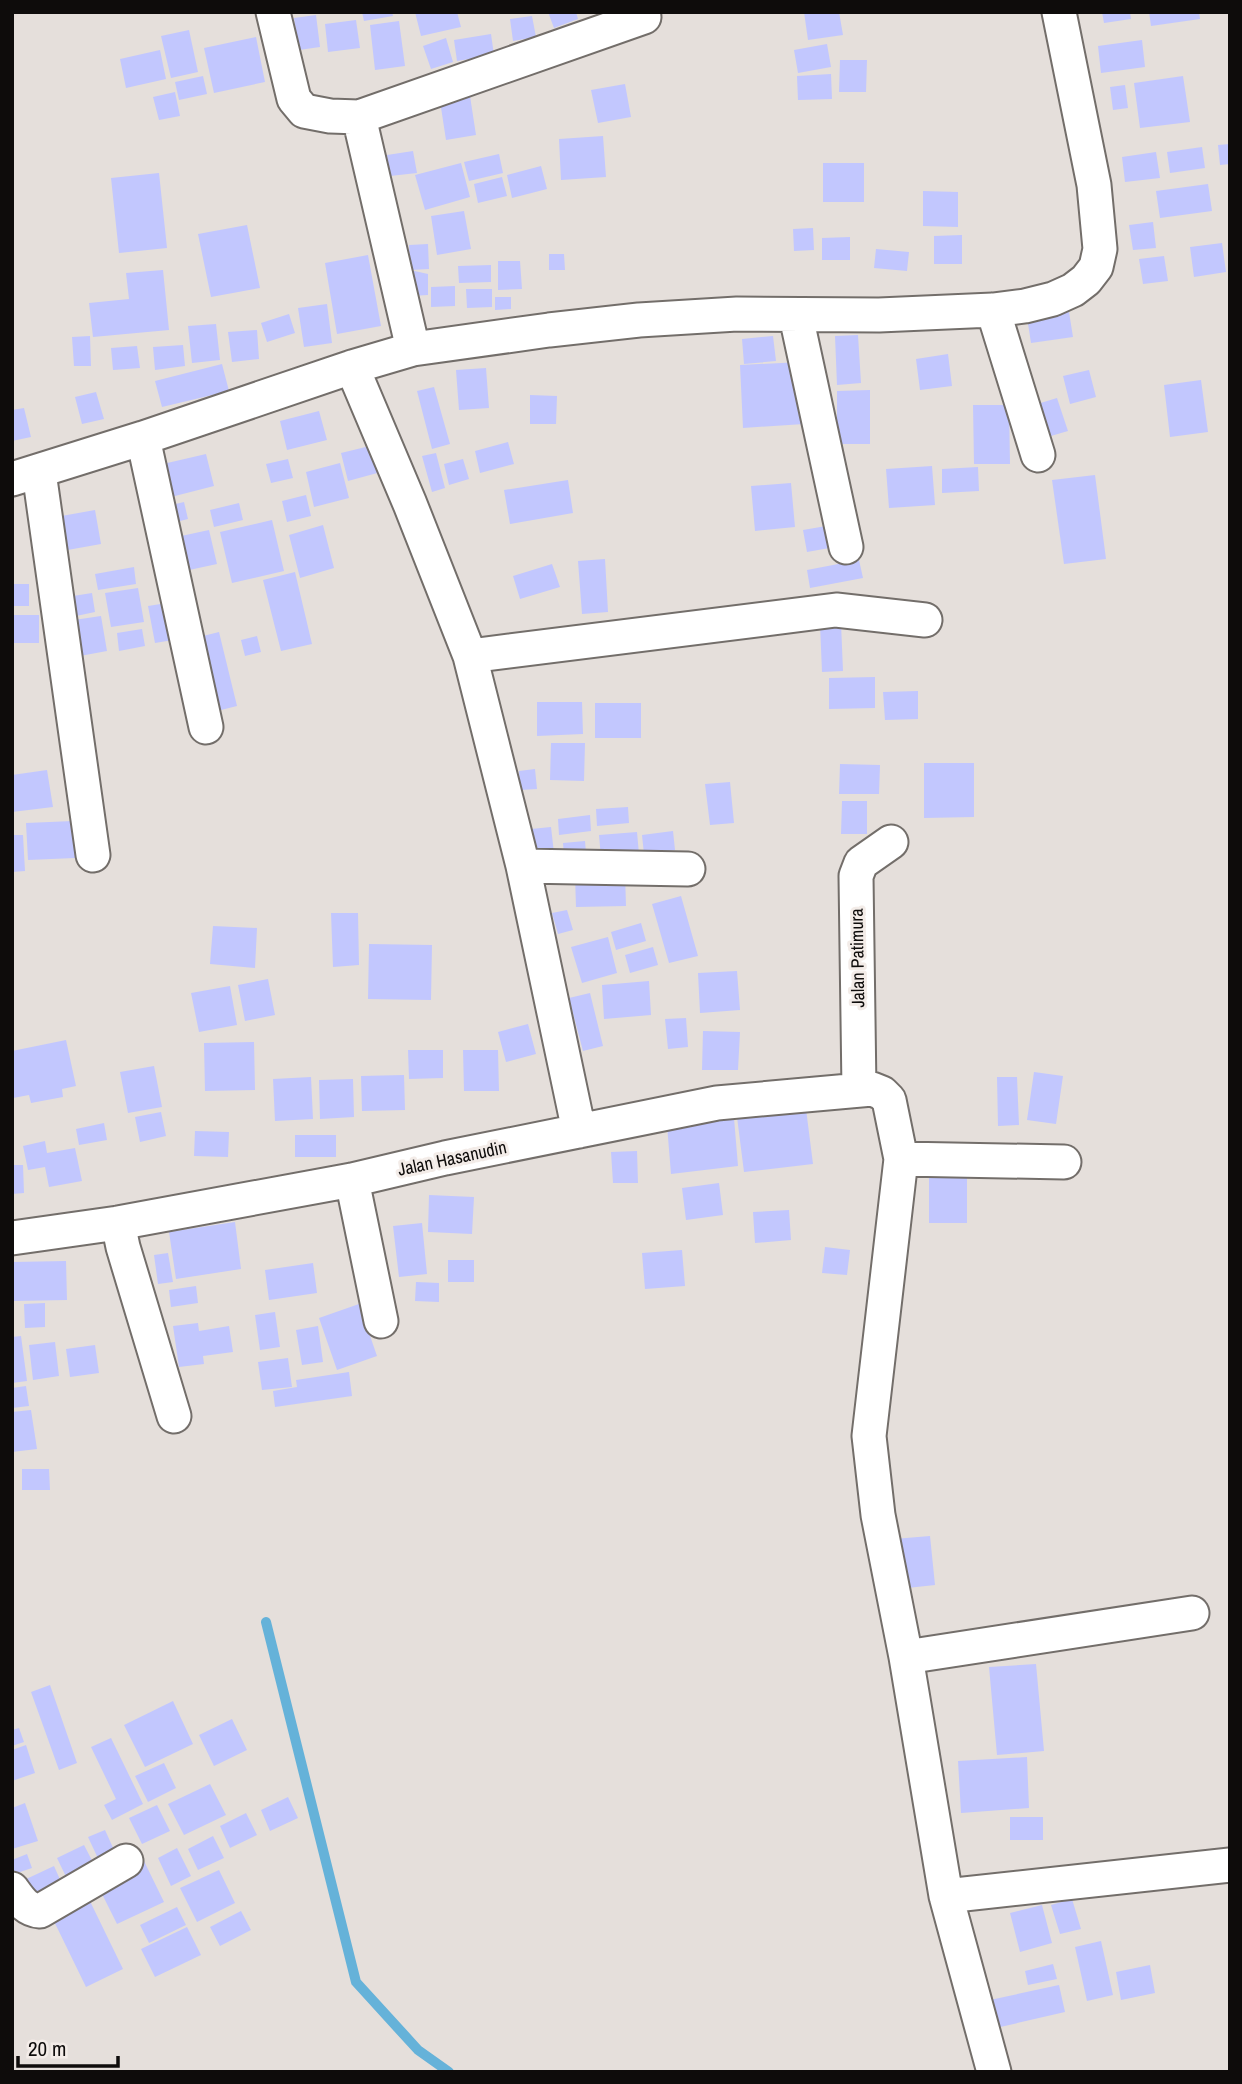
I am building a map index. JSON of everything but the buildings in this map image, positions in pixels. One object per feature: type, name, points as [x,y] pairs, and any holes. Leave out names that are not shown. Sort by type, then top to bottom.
[{"type":"street","points":[[273,12],[294,99],[304,111],[330,116],[359,117],[644,17]]},
{"type":"street","points":[[93,855],[26,476],[412,349],[639,320],[737,314],[878,315],[993,310],[1054,299],[1086,280],[1096,267],[1100,249],[1094,185],[1059,12]]},
{"type":"street","points":[[359,117],[412,349]]},
{"type":"street","points":[[993,310],[1038,455]]},
{"type":"street","points":[[796,316],[846,547]]},
{"type":"street","points":[[352,367],[470,656],[523,866],[579,1131]]},
{"type":"street","points":[[143,438],[206,727]]},
{"type":"street","points":[[470,656],[836,610],[925,620]]},
{"type":"street","name":"Jalan Patimura","points":[[891,842],[860,863],[856,876],[874,1095],[901,1159],[869,1436],[878,1515],[906,1657],[946,1896],[994,2072]]},
{"type":"street","points":[[523,866],[688,869]]},
{"type":"street","name":"Jalan Hasanudin","points":[[12,1238],[118,1223],[352,1180],[445,1158],[717,1104],[874,1095]]},
{"type":"street","points":[[901,1159],[1064,1161]]},
{"type":"street","points":[[352,1180],[382,1321]]},
{"type":"street","points":[[118,1223],[174,1416]]},
{"type":"street","points":[[906,1657],[1192,1613]]},
{"type":"street","points":[[12,1889],[23,1904],[33,1911],[40,1911],[126,1861]]},
{"type":"street","points":[[946,1896],[1230,1865]]},
{"type":"waterway","points":[[266,1622],[356,1982],[418,2050],[449,2072]]}]
